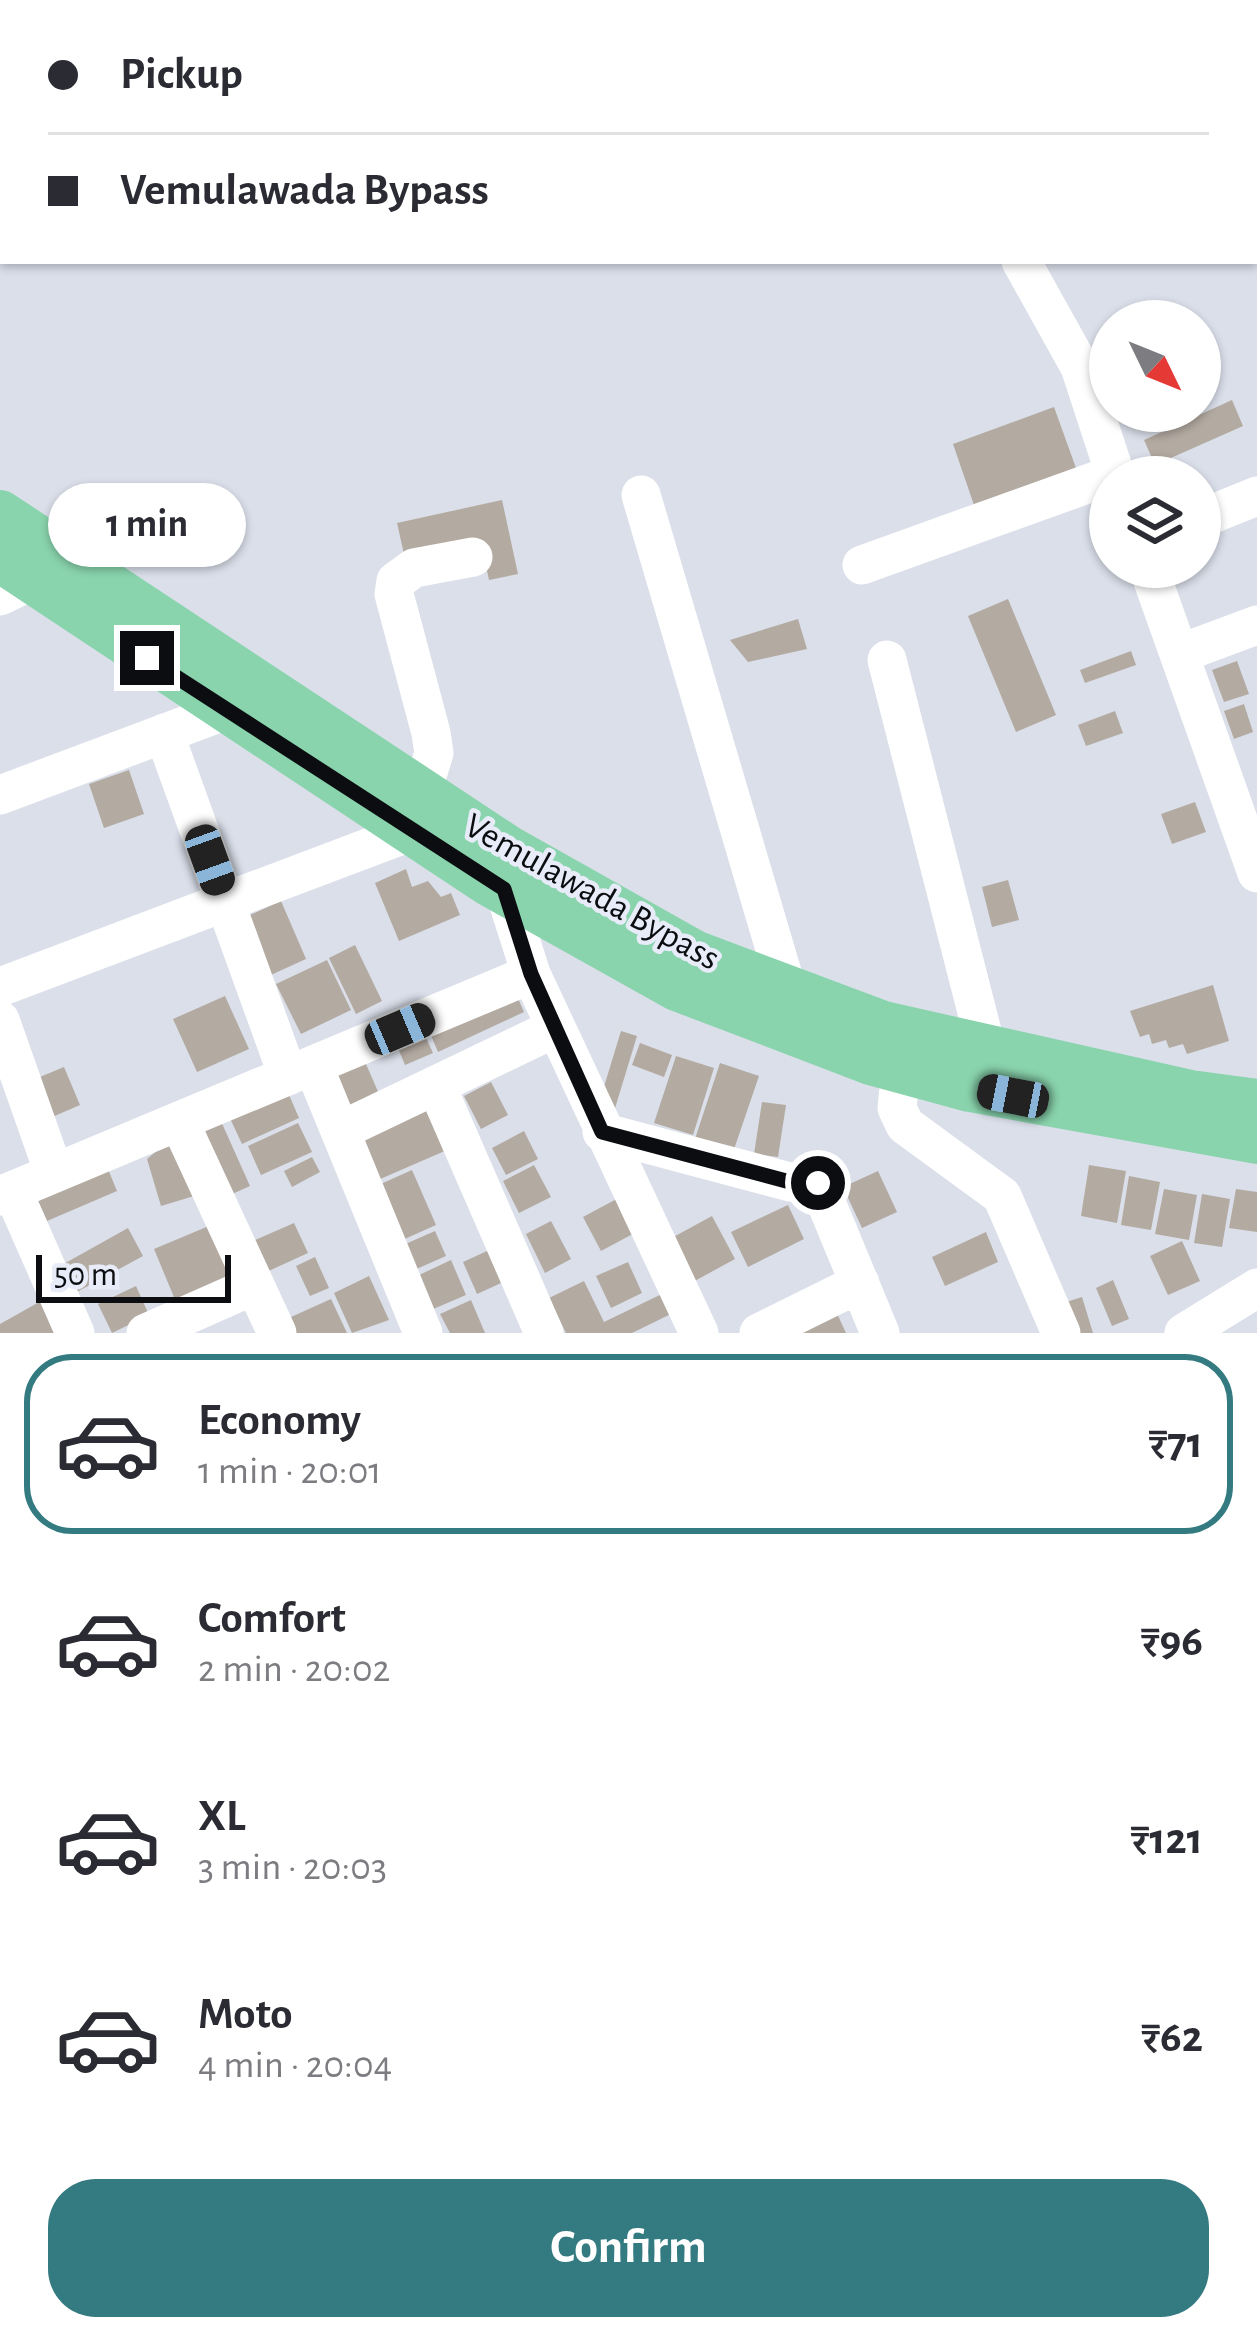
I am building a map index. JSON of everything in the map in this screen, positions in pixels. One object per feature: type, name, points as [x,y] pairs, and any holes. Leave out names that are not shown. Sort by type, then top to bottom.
[{"type":"main road","name":"Vemulawada Bypass","points":[[0,514],[416,813],[504,889],[677,987],[759,1022],[970,1088],[1257,1140]]},
{"type":"main road","name":"Vemulawada Bypass","points":[[11,578],[224,710],[694,954],[788,993],[987,1052],[1257,1103]]},
{"type":"street","points":[[1024,264],[1081,368],[1110,456]]},
{"type":"street","points":[[862,565],[1089,485]]},
{"type":"street","points":[[641,495],[788,993]]},
{"type":"street","points":[[1221,511],[1257,496]]},
{"type":"street","points":[[0,987],[225,902],[416,813],[434,753],[394,594],[396,581],[414,568],[472,557]]},
{"type":"street","points":[[1155,588],[1250,831],[1257,873]]},
{"type":"street","points":[[1179,654],[1257,625]]},
{"type":"street","points":[[887,660],[987,1052]]},
{"type":"street","points":[[0,795],[224,710]]},
{"type":"street","points":[[164,733],[225,902],[301,1070],[342,1130],[423,1333]]},
{"type":"street","points":[[504,889],[531,974],[699,1333]]},
{"type":"street","points":[[75,1333],[6,1194],[531,974]]},
{"type":"street","points":[[0,1020],[54,1173]]},
{"type":"street","points":[[342,1130],[555,1028]]},
{"type":"street","points":[[901,1069],[897,1108],[905,1125],[1002,1196],[1060,1333]]},
{"type":"street","points":[[436,1085],[544,1333]]},
{"type":"street","points":[[179,1121],[277,1333]]},
{"type":"street","points":[[602,1132],[790,1182],[818,1183],[880,1333]]},
{"type":"street","points":[[759,1333],[860,1283]]},
{"type":"street","points":[[146,1333],[255,1286]]},
{"type":"street","points":[[1184,1333],[1257,1288]]},
{"type":"building","points":[[1232,400],[1243,426],[1175,456],[1151,456],[1144,440],[1162,432],[1221,432],[1221,405]]},
{"type":"building","points":[[1054,407],[1076,468],[974,505],[953,444]]},
{"type":"building","points":[[502,500],[518,574],[489,580],[482,547],[406,563],[397,523]]},
{"type":"building","points":[[1008,599],[1056,715],[1016,732],[968,616]]},
{"type":"building","points":[[798,619],[807,649],[748,662],[730,640]]},
{"type":"building","points":[[1131,651],[1136,665],[1085,683],[1080,670]]},
{"type":"building","points":[[1237,661],[1249,694],[1224,702],[1212,670]]},
{"type":"building","points":[[1244,704],[1253,732],[1234,739],[1224,711]]},
{"type":"building","points":[[1115,711],[1123,733],[1086,746],[1078,725]]},
{"type":"building","points":[[129,770],[144,814],[104,828],[89,784]]},
{"type":"building","points":[[1195,802],[1206,832],[1172,844],[1161,814]]},
{"type":"building","points":[[406,869],[412,887],[428,881],[441,897],[451,893],[460,915],[399,941],[375,883]]},
{"type":"building","points":[[1008,880],[1019,920],[992,927],[982,887]]},
{"type":"building","points":[[281,901],[306,959],[262,979],[237,921]]},
{"type":"building","points":[[355,945],[382,1001],[356,1014],[329,958]]},
{"type":"building","points":[[327,960],[351,1010],[301,1034],[276,984]]},
{"type":"building","points":[[1213,985],[1229,1041],[1187,1054],[1183,1044],[1169,1048],[1166,1040],[1152,1044],[1149,1034],[1140,1037],[1130,1011]]},
{"type":"building","points":[[513,987],[524,1012],[438,1052],[427,1026]]},
{"type":"building","points":[[225,996],[249,1049],[197,1072],[173,1019]]},
{"type":"building","points":[[422,1029],[433,1053],[405,1065],[395,1041]]},
{"type":"building","points":[[621,1031],[637,1036],[612,1118],[596,1113]]},
{"type":"building","points":[[640,1043],[672,1055],[664,1077],[632,1065]]},
{"type":"building","points":[[362,1055],[383,1103],[343,1121],[322,1072]]},
{"type":"building","points":[[676,1056],[714,1068],[693,1135],[654,1123]]},
{"type":"building","points":[[720,1063],[759,1076],[730,1161],[692,1148]]},
{"type":"building","points":[[64,1067],[80,1105],[43,1121],[28,1082]]},
{"type":"building","points":[[491,1082],[508,1115],[481,1129],[464,1096]]},
{"type":"building","points":[[286,1088],[299,1118],[242,1144],[228,1114]]},
{"type":"building","points":[[426,1100],[447,1150],[378,1180],[357,1131]]},
{"type":"building","points":[[762,1102],[786,1105],[778,1157],[754,1154]]},
{"type":"building","points":[[220,1119],[250,1186],[221,1199],[191,1132]]},
{"type":"building","points":[[298,1123],[312,1152],[261,1175],[248,1146]]},
{"type":"building","points":[[524,1131],[538,1159],[506,1175],[492,1148]]},
{"type":"building","points":[[175,1136],[194,1196],[161,1206],[147,1159]]},
{"type":"building","points":[[312,1157],[320,1172],[292,1187],[284,1171]]},
{"type":"building","points":[[534,1165],[551,1197],[519,1213],[503,1181]]},
{"type":"building","points":[[1089,1165],[1126,1171],[1117,1223],[1081,1216]]},
{"type":"building","points":[[108,1169],[117,1191],[47,1221],[37,1199]]},
{"type":"building","points":[[412,1170],[436,1225],[398,1242],[374,1187]]},
{"type":"building","points":[[878,1171],[897,1212],[862,1228],[843,1187]]},
{"type":"building","points":[[1129,1176],[1160,1182],[1151,1230],[1121,1225]]},
{"type":"building","points":[[1164,1189],[1197,1195],[1189,1240],[1155,1234]]},
{"type":"building","points":[[1236,1189],[1257,1192],[1257,1232],[1229,1228]]},
{"type":"building","points":[[1202,1194],[1230,1199],[1222,1247],[1194,1243]]},
{"type":"building","points":[[624,1195],[642,1229],[601,1251],[583,1217]]},
{"type":"building","points":[[788,1205],[804,1239],[748,1267],[731,1232]]},
{"type":"building","points":[[712,1216],[735,1259],[691,1283],[668,1240]]},
{"type":"building","points":[[551,1221],[571,1259],[545,1273],[526,1234]]},
{"type":"building","points":[[216,1223],[238,1276],[176,1302],[154,1249]]},
{"type":"building","points":[[294,1223],[308,1253],[262,1274],[248,1243]]},
{"type":"building","points":[[128,1228],[143,1256],[75,1293],[60,1266]]},
{"type":"building","points":[[435,1231],[446,1256],[412,1271],[401,1246]]},
{"type":"building","points":[[986,1232],[998,1262],[945,1286],[932,1257]]},
{"type":"building","points":[[1182,1241],[1200,1281],[1168,1295],[1150,1256]]},
{"type":"building","points":[[498,1246],[512,1278],[477,1294],[463,1262]]},
{"type":"building","points":[[315,1257],[329,1288],[310,1296],[296,1266]]},
{"type":"building","points":[[451,1260],[466,1295],[431,1310],[417,1276]]},
{"type":"building","points":[[628,1262],[642,1293],[611,1308],[596,1276]]},
{"type":"building","points":[[369,1276],[389,1320],[352,1333],[334,1293]]},
{"type":"building","points":[[1113,1280],[1129,1319],[1112,1326],[1096,1288]]},
{"type":"building","points":[[584,1281],[604,1322],[666,1292],[675,1312],[632,1333],[566,1333],[549,1298]]},
{"type":"building","points":[[136,1286],[149,1315],[112,1333],[98,1304]]},
{"type":"building","points":[[1082,1297],[1093,1333],[1066,1333],[1057,1305]]},
{"type":"building","points":[[331,1299],[347,1333],[285,1333],[280,1322]]},
{"type":"building","points":[[471,1300],[485,1333],[450,1333],[440,1314]]},
{"type":"building","points":[[41,1301],[54,1333],[0,1333],[0,1324]]},
{"type":"building","points":[[834,1307],[846,1333],[786,1333]]},
{"type":"route","points":[[147,658],[504,889],[531,974],[602,1132],[790,1182],[818,1183]]}]
